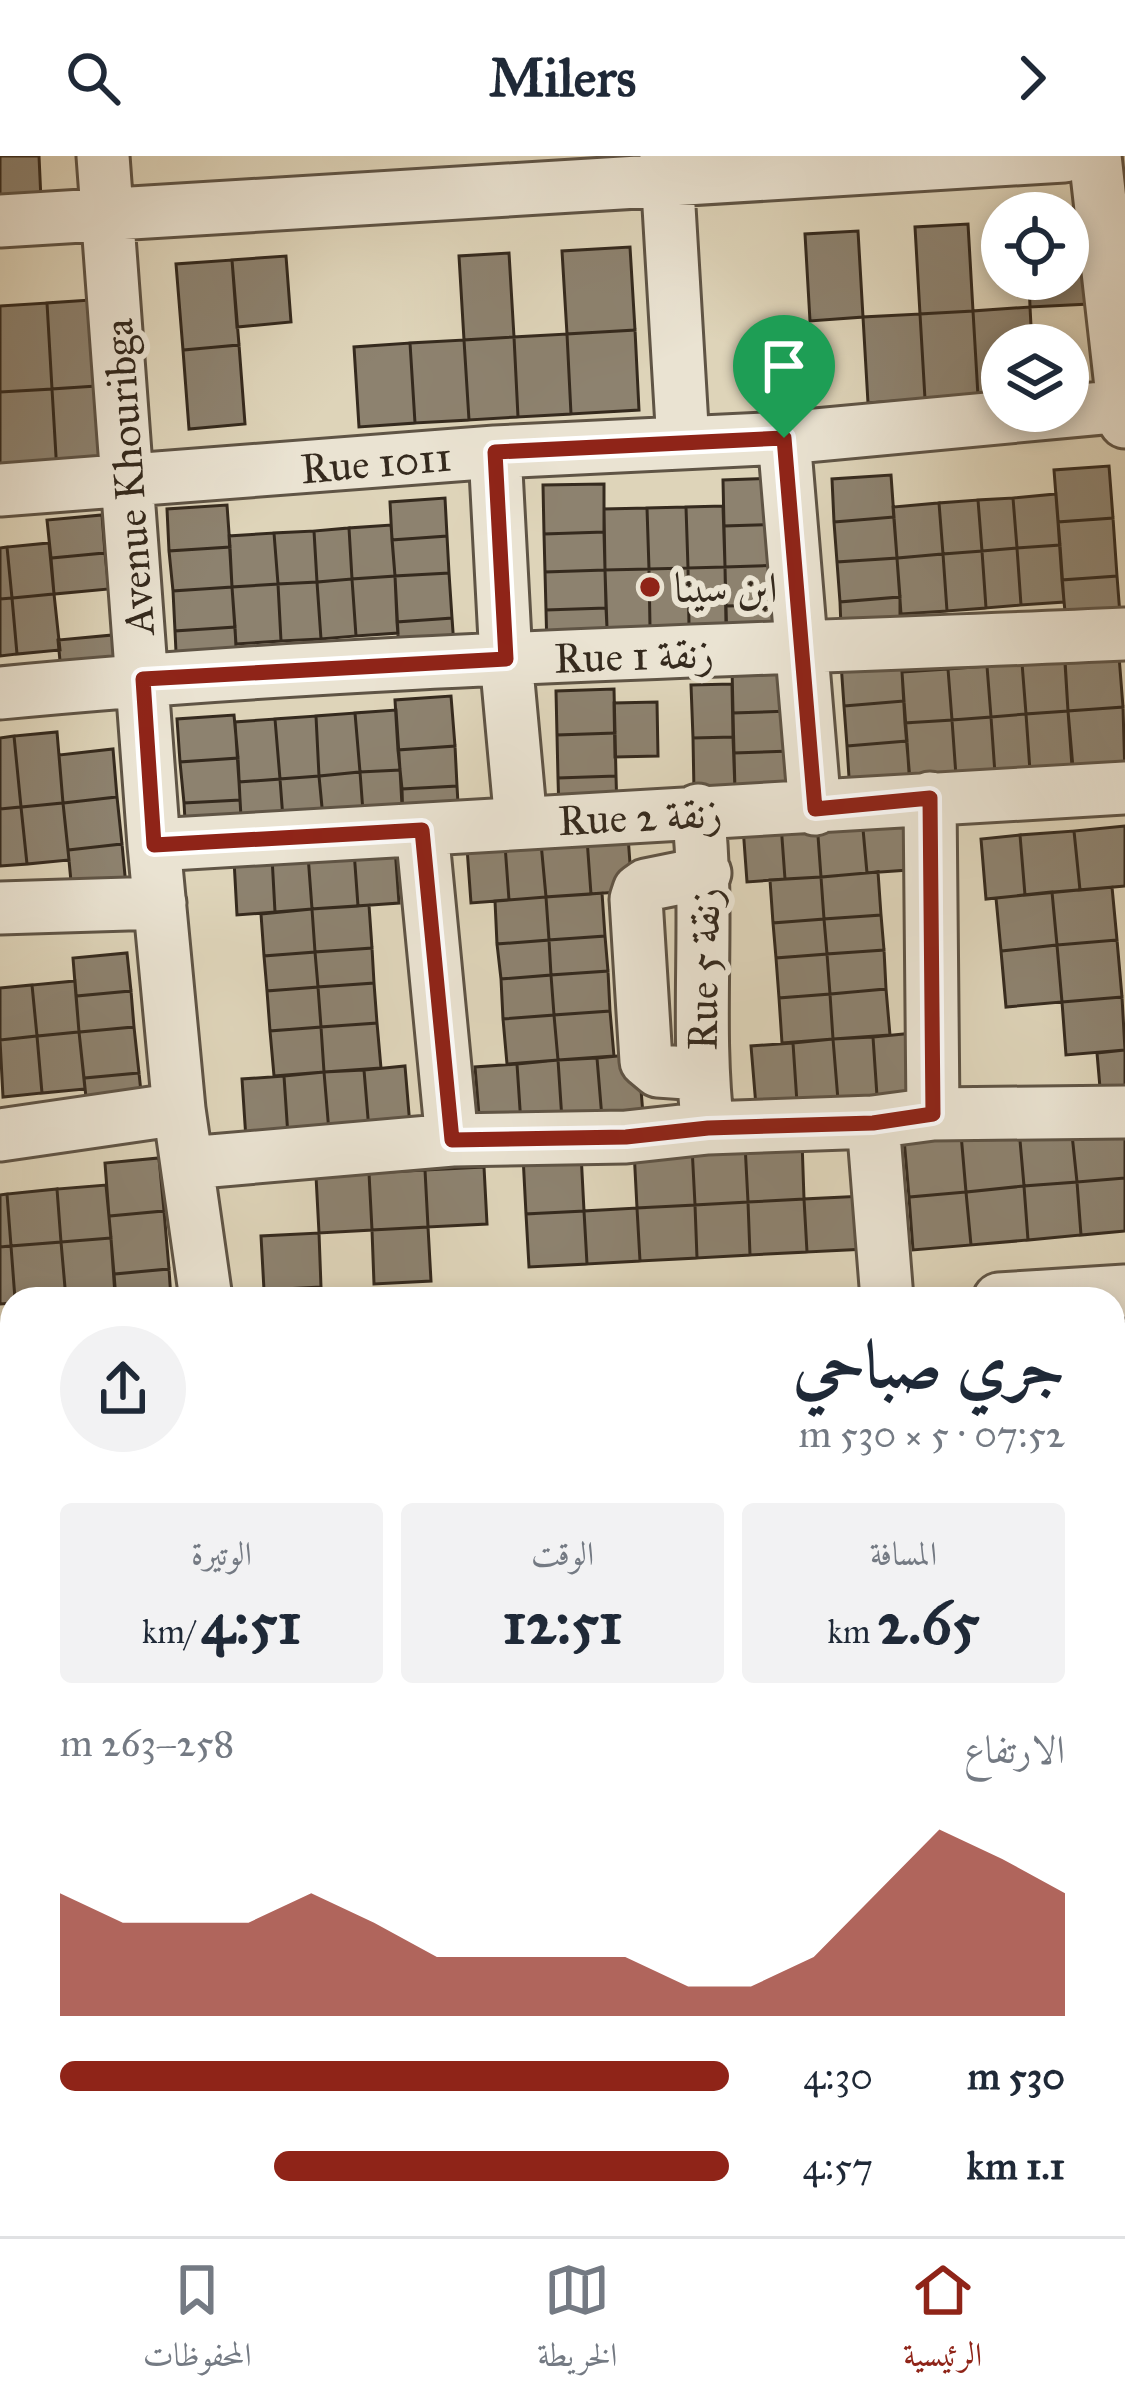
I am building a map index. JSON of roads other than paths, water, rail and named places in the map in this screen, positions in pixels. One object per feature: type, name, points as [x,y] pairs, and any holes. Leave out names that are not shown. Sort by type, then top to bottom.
[{"type":"street","name":"Avenue Khouribga","points":[[103,156],[154,845],[179,1109],[204,1287]]},
{"type":"street","points":[[0,221],[667,168],[1064,156]]},
{"type":"street","points":[[1095,156],[1124,411]]},
{"type":"street","points":[[667,168],[683,443]]},
{"type":"street","name":"Rue 1011","points":[[0,490],[1124,411]]},
{"type":"street","points":[[784,438],[815,809]]},
{"type":"street","points":[[495,452],[521,823]]},
{"type":"street","name":"Rue 1 زنقة","points":[[0,693],[143,679],[506,659],[1125,634]]},
{"type":"street","name":"Rue 2 زنقة","points":[[154,845],[1125,788]]},
{"type":"street","points":[[930,798],[933,1114]]},
{"type":"street","name":"Rue 5 زنقة","points":[[698,810],[705,873],[701,1074],[708,1128]]},
{"type":"street","points":[[422,830],[452,1140]]},
{"type":"street","points":[[701,1074],[658,1071],[646,1061],[636,899],[646,885],[705,873]]},
{"type":"street","points":[[10,895],[160,903]]},
{"type":"street","points":[[0,1135],[179,1109]]},
{"type":"street","points":[[188,1163],[452,1140],[626,1137],[708,1128],[873,1123],[933,1114],[1125,1112]]},
{"type":"street","points":[[873,1123],[886,1287]]},
{"type":"place","name":"ابن سينا","points":[[650,587]]}]
